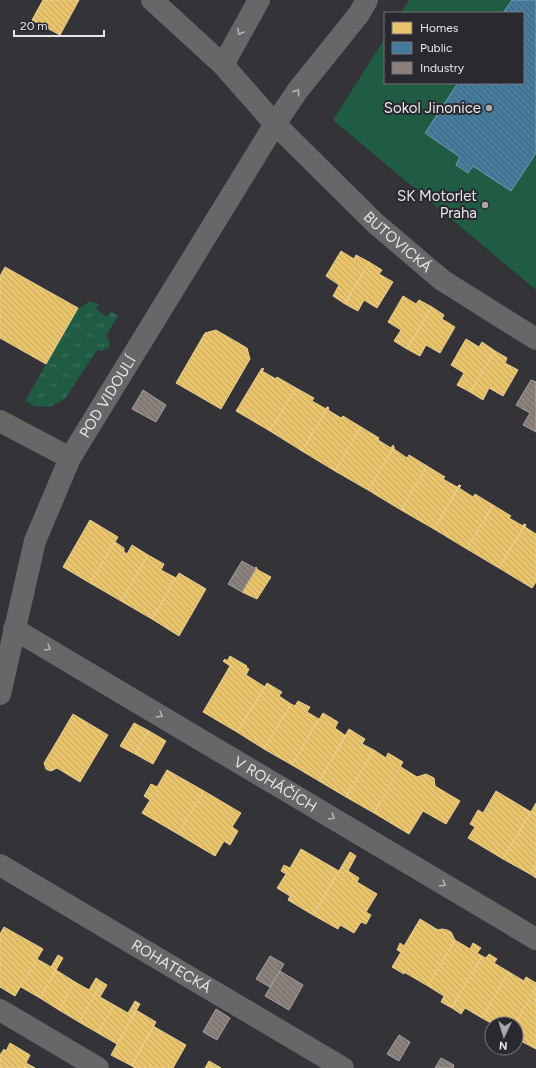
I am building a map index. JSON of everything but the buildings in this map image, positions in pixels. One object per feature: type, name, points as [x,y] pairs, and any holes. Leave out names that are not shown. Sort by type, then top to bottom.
[{"type":"street","name":"BUTOVICKÁ","points":[[152,0],[223,65],[275,124],[374,223],[442,280],[536,339]]},
{"type":"street","points":[[223,65],[258,0]]},
{"type":"street","points":[[275,124],[298,90],[359,14],[367,0]]},
{"type":"street","name":"POD VIDOULÍ","points":[[0,694],[35,541],[70,458],[275,124]]},
{"type":"street","points":[[0,421],[70,458]]},
{"type":"street","name":"V ROHÁČÍCH","points":[[14,629],[536,939]]},
{"type":"street","name":"ROHATECKÁ","points":[[0,865],[343,1068]]},
{"type":"street","points":[[0,1010],[98,1068]]},
{"type":"green space","name":"SK Motorlet Praha","points":[[409,0],[536,0],[536,290],[333,120],[384,40],[384,84],[524,84],[524,12],[402,12]]},
{"type":"green space","points":[[89,301],[99,304],[96,309],[107,317],[111,311],[118,316],[106,336],[109,340],[109,347],[102,351],[97,350],[65,399],[49,407],[35,406],[25,401],[78,308],[85,305]]},
{"type":"place","name":"Sokol Jinonice","points":[[489,108]]},
{"type":"place","name":"SK Motorlet Praha","points":[[485,205]]}]
